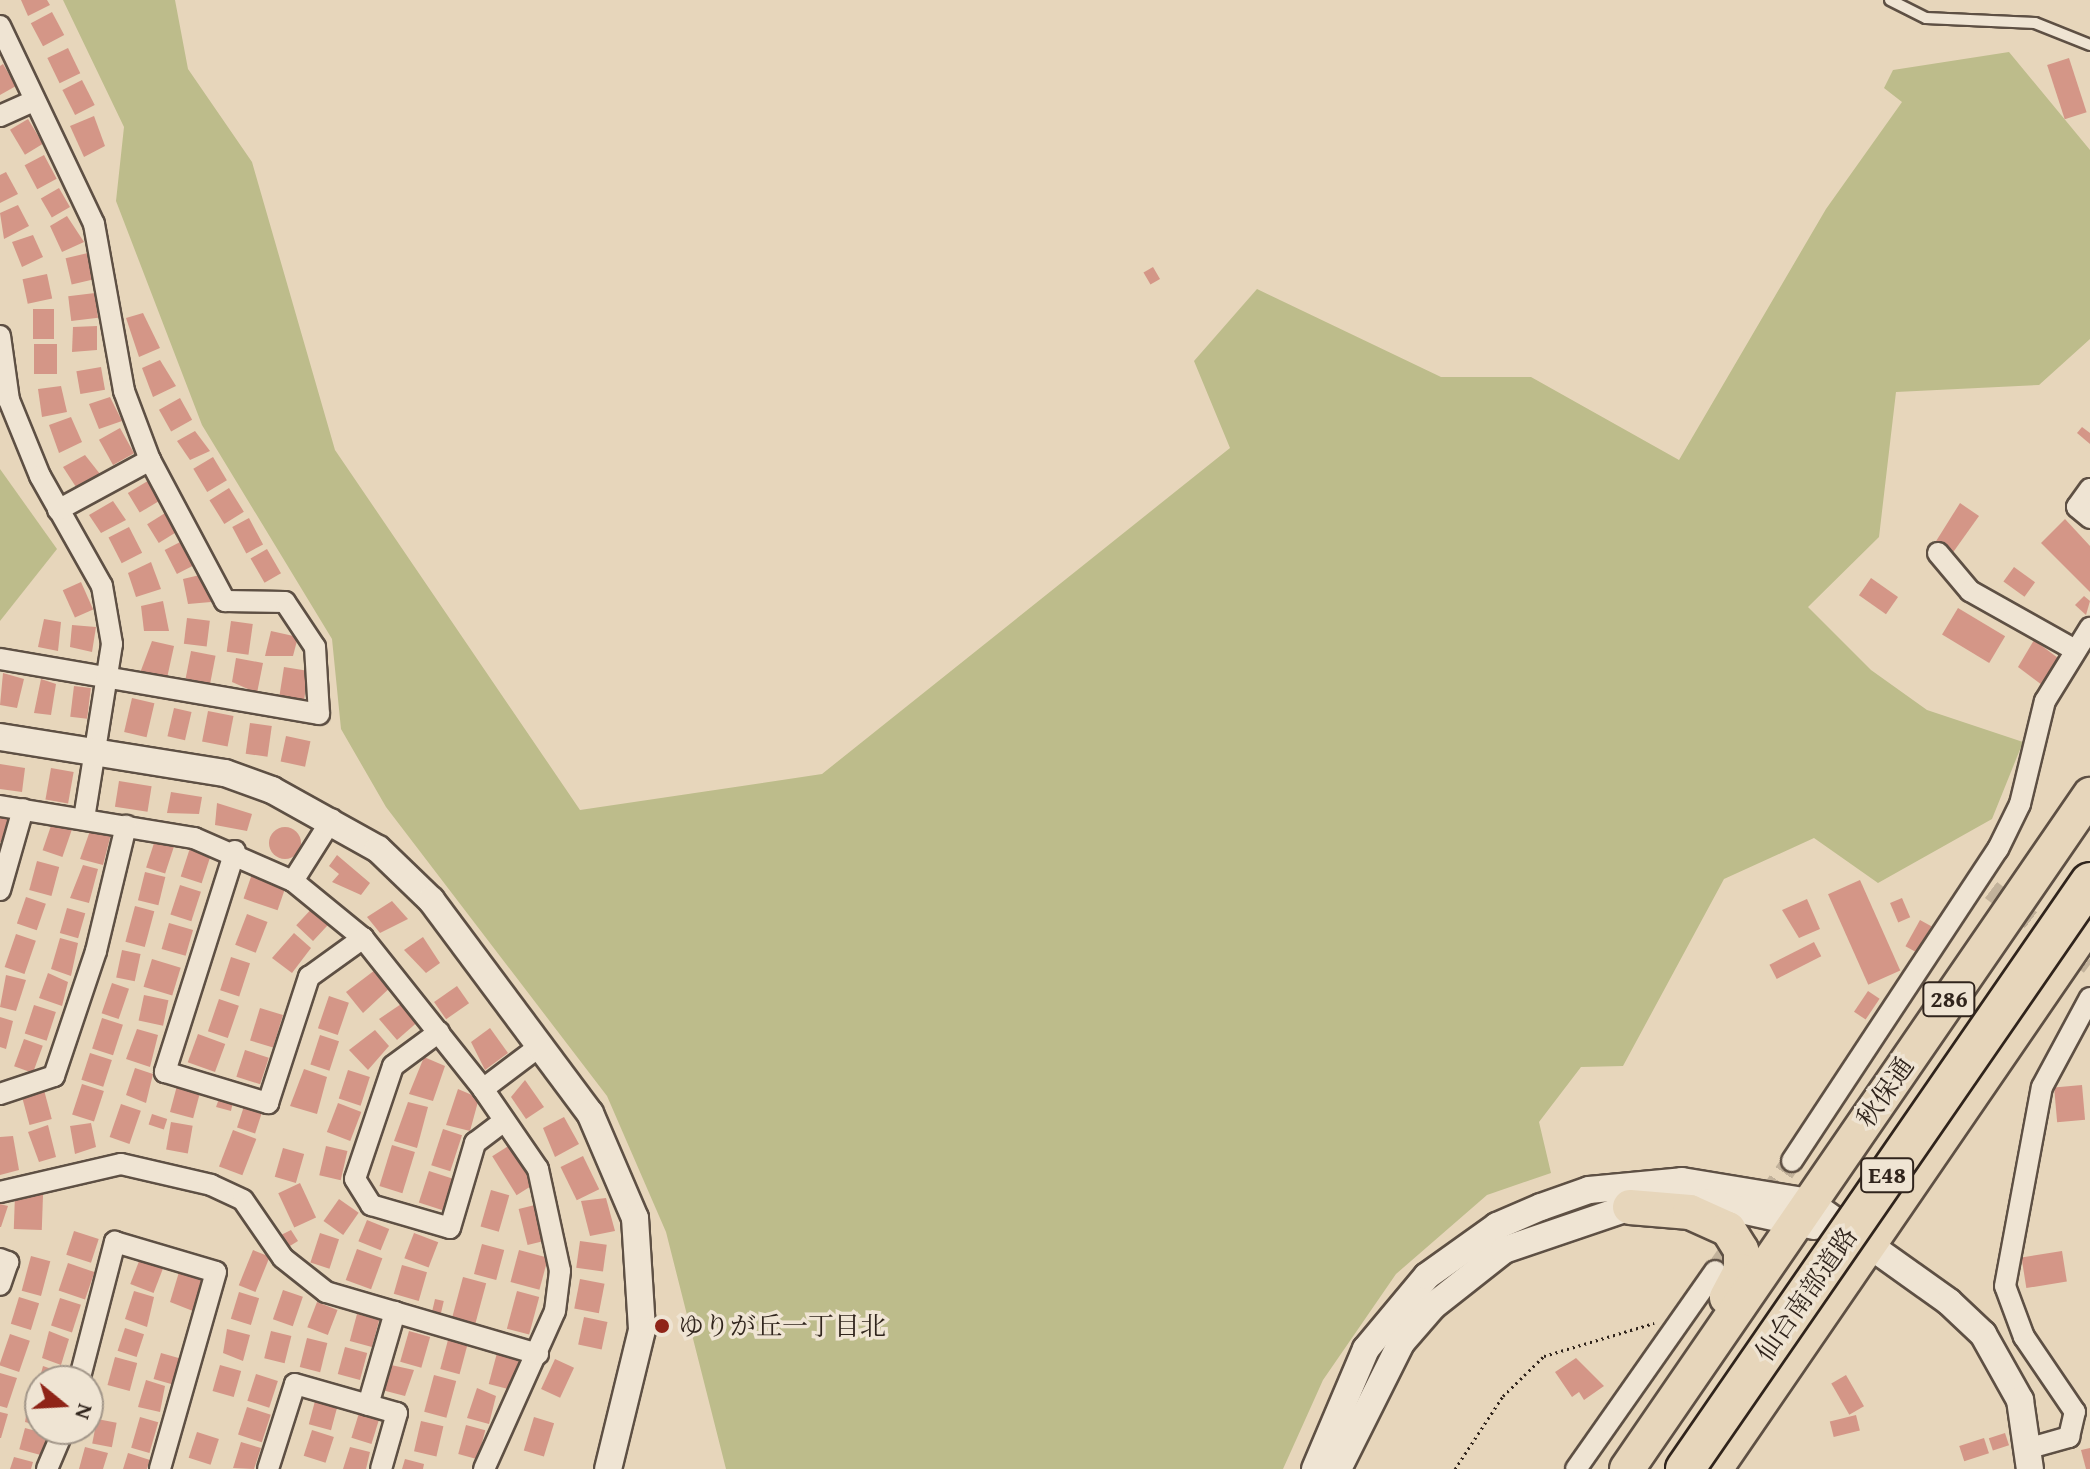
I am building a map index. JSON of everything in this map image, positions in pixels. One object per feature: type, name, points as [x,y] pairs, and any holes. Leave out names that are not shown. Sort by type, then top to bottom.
[{"type":"highway","name":"秋保通","points":[[1627,1469],[1656,1422],[2090,795]]},
{"type":"highway","name":"仙台南部道路","points":[[1685,1469],[2090,882]]},
{"type":"highway","points":[[1715,1469],[2090,922]]},
{"type":"highway","points":[[1630,1207],[1713,1219],[1741,1250],[1741,1271],[1667,1388],[1656,1422]]},
{"type":"street","points":[[0,26],[94,224],[124,391],[150,460],[225,601],[285,602],[315,647],[319,714],[0,659]]},
{"type":"street","points":[[0,116],[34,101]]},
{"type":"street","points":[[0,336],[9,400],[58,510],[102,586],[112,644],[84,818]]},
{"type":"street","points":[[58,510],[150,460]]},
{"type":"street","points":[[2090,489],[2077,507],[2090,518]]},
{"type":"street","points":[[1938,553],[1970,591],[2075,650]]},
{"type":"street","points":[[1792,1161],[1984,884],[2020,804],[2045,701],[2090,628]]},
{"type":"street","points":[[0,737],[225,773],[332,819],[431,900],[540,1046],[616,1165],[642,1260],[637,1367],[608,1469]]},
{"type":"street","points":[[0,806],[126,826],[235,851],[293,881],[363,938],[483,1089],[538,1169],[553,1219],[560,1271],[538,1354],[484,1469]]},
{"type":"street","points":[[0,890],[23,809]]},
{"type":"street","points":[[293,881],[332,819]]},
{"type":"street","points":[[0,1094],[54,1076],[96,951],[126,826]]},
{"type":"street","points":[[235,851],[165,1072],[268,1103],[309,977],[363,938]]},
{"type":"street","points":[[1315,1469],[1345,1391],[1394,1309],[1497,1226],[1589,1190],[1634,1183],[1682,1181],[1803,1211],[1870,1247],[1983,1334],[2020,1400],[2030,1459],[2069,1437],[2075,1412],[2024,1337],[2005,1286],[2042,1087],[2090,998]]},
{"type":"street","points":[[439,1032],[393,1066],[355,1179],[371,1205],[450,1228],[475,1143],[504,1121]]},
{"type":"street","points":[[483,1089],[540,1046]]},
{"type":"street","points":[[0,1192],[121,1164],[211,1185],[243,1200],[300,1277],[395,1312],[538,1354]]},
{"type":"street","points":[[1338,1469],[1372,1390],[1433,1306],[1504,1250],[1630,1207],[1705,1202],[1803,1211]]},
{"type":"street","points":[[83,1365],[115,1242],[216,1272],[160,1469]]},
{"type":"street","points":[[0,1259],[8,1262],[0,1285]]},
{"type":"street","points":[[1576,1469],[1715,1271]]},
{"type":"street","points":[[368,1405],[395,1312]]},
{"type":"street","points":[[268,1469],[295,1384],[397,1413],[381,1469]]},
{"type":"street","points":[[47,1469],[57,1445]]},
{"type":"lane","points":[[1890,0],[1926,18],[2035,23],[2090,45]]},
{"type":"path","points":[[1455,1469],[1503,1396],[1544,1356],[1682,1318]]},
{"type":"shaded area","points":[[63,0],[175,0],[188,69],[252,162],[335,450],[580,810],[822,774],[1230,448],[1194,361],[1257,289],[1441,377],[1531,377],[1679,460],[1826,209],[1902,102],[1884,88],[1893,70],[2009,52],[2090,150],[2090,339],[2039,385],[1896,392],[1879,537],[1808,607],[1871,670],[1927,710],[2023,742],[1992,819],[1878,883],[1814,838],[1724,879],[1623,1066],[1581,1067],[1539,1122],[1551,1173],[1487,1195],[1396,1274],[1323,1380],[1283,1469],[726,1469],[666,1232],[607,1096],[386,807],[341,729],[332,639],[202,425],[116,201],[124,127]]},
{"type":"shaded area","points":[[0,469],[57,549],[0,621]]},
{"type":"building","points":[[21,0],[47,0],[50,5],[28,16]]},
{"type":"building","points":[[52,12],[64,35],[43,46],[31,23]]},
{"type":"building","points":[[68,48],[80,73],[60,83],[47,58]]},
{"type":"building","points":[[2069,58],[2087,112],[2065,119],[2047,65]]},
{"type":"building","points":[[3,64],[16,86],[0,95],[0,66]]},
{"type":"building","points":[[82,80],[95,105],[75,115],[62,90]]},
{"type":"building","points":[[94,116],[105,146],[84,157],[70,126]]},
{"type":"building","points":[[28,119],[43,144],[25,155],[10,130]]},
{"type":"building","points":[[44,155],[57,179],[37,189],[25,165]]},
{"type":"building","points":[[6,172],[18,194],[0,203],[0,175]]},
{"type":"building","points":[[59,188],[70,207],[52,218],[41,198]]},
{"type":"building","points":[[18,205],[29,226],[4,239],[0,213]]},
{"type":"building","points":[[67,216],[84,242],[62,252],[50,226]]},
{"type":"building","points":[[33,235],[43,257],[22,267],[12,242]]},
{"type":"building","points":[[88,253],[94,279],[72,284],[66,258]]},
{"type":"building","points":[[1153,267],[1160,279],[1150,285],[1143,272]]},
{"type":"building","points":[[47,274],[52,298],[28,304],[23,279]]},
{"type":"building","points":[[95,293],[98,318],[71,321],[68,296]]},
{"type":"building","points":[[33,309],[54,309],[54,339],[33,339]]},
{"type":"building","points":[[143,313],[160,348],[139,357],[126,318]]},
{"type":"building","points":[[97,326],[97,350],[72,352],[73,327]]},
{"type":"building","points":[[34,344],[57,344],[57,374],[34,374]]},
{"type":"building","points":[[160,360],[176,386],[153,397],[142,368]]},
{"type":"building","points":[[101,367],[105,390],[80,394],[76,371]]},
{"type":"building","points":[[61,386],[67,412],[42,417],[38,389]]},
{"type":"building","points":[[110,397],[122,421],[99,429],[89,404]]},
{"type":"building","points":[[180,398],[192,420],[171,432],[159,410]]},
{"type":"building","points":[[71,417],[82,442],[59,453],[49,425]]},
{"type":"building","points":[[2082,427],[2090,433],[2090,444],[2077,433]]},
{"type":"building","points":[[120,428],[134,453],[113,465],[99,440]]},
{"type":"building","points":[[195,431],[210,451],[190,460],[177,441]]},
{"type":"building","points":[[85,455],[100,474],[76,487],[63,467]]},
{"type":"building","points":[[213,457],[227,480],[207,492],[193,469]]},
{"type":"building","points":[[151,479],[163,499],[140,513],[128,493]]},
{"type":"building","points":[[229,488],[244,512],[224,524],[209,500]]},
{"type":"building","points":[[113,501],[126,520],[101,533],[89,515]]},
{"type":"building","points":[[1960,503],[1979,516],[1949,558],[1933,546]]},
{"type":"building","points":[[170,510],[182,529],[159,543],[147,524]]},
{"type":"building","points":[[249,518],[263,544],[246,553],[232,527]]},
{"type":"building","points":[[2065,519],[2090,546],[2090,592],[2041,543]]},
{"type":"building","points":[[129,527],[142,553],[122,563],[109,537]]},
{"type":"building","points":[[186,539],[198,563],[177,574],[165,550]]},
{"type":"building","points":[[267,549],[281,573],[265,583],[251,558]]},
{"type":"building","points":[[151,562],[161,589],[136,597],[128,573]]},
{"type":"building","points":[[2014,567],[2035,582],[2024,597],[2003,582]]},
{"type":"building","points":[[204,574],[211,602],[188,604],[183,579]]},
{"type":"building","points":[[1871,578],[1898,597],[1886,614],[1859,595]]},
{"type":"building","points":[[81,582],[93,609],[75,618],[63,590]]},
{"type":"building","points":[[2084,596],[2090,601],[2086,615],[2075,605]]},
{"type":"building","points":[[163,601],[169,631],[144,631],[141,606]]},
{"type":"building","points":[[1958,608],[2005,636],[1989,663],[1942,635]]},
{"type":"building","points":[[187,618],[210,621],[207,647],[184,644]]},
{"type":"building","points":[[44,619],[61,622],[58,651],[38,647]]},
{"type":"building","points":[[231,621],[253,624],[248,655],[227,652]]},
{"type":"building","points":[[72,625],[96,627],[92,652],[70,647]]},
{"type":"building","points":[[271,631],[298,637],[293,656],[265,656]]},
{"type":"building","points":[[2034,640],[2058,658],[2042,685],[2018,667]]},
{"type":"building","points":[[152,641],[174,646],[167,678],[140,673]]},
{"type":"building","points":[[191,651],[216,656],[210,683],[186,678]]},
{"type":"building","points":[[236,658],[263,663],[257,693],[232,682]]},
{"type":"building","points":[[284,667],[309,671],[304,700],[279,696]]},
{"type":"building","points":[[3,673],[24,679],[17,708],[0,705]]},
{"type":"building","points":[[41,679],[56,684],[51,715],[34,713]]},
{"type":"building","points":[[74,686],[91,688],[87,719],[70,717]]},
{"type":"building","points":[[132,698],[154,703],[147,737],[124,732]]},
{"type":"building","points":[[174,708],[192,712],[185,740],[167,736]]},
{"type":"building","points":[[208,711],[234,716],[228,746],[202,741]]},
{"type":"building","points":[[250,723],[272,726],[267,757],[246,754]]},
{"type":"building","points":[[286,736],[310,741],[305,767],[281,761]]},
{"type":"building","points":[[0,764],[25,768],[22,792],[0,789]]},
{"type":"building","points":[[51,768],[74,772],[68,804],[45,800]]},
{"type":"building","points":[[119,781],[152,786],[148,812],[115,807]]},
{"type":"building","points":[[171,792],[202,797],[199,814],[167,813]]},
{"type":"building","points":[[217,803],[252,814],[247,831],[215,825]]},
{"type":"building","points":[[0,816],[8,818],[1,842],[0,842]]},
{"type":"building","points":[[53,820],[73,827],[62,857],[43,850]]},
{"type":"building","points":[[285,827],[296,832],[301,843],[296,854],[285,859],[274,854],[269,843],[274,832]]},
{"type":"building","points":[[91,828],[111,834],[103,865],[80,859]]},
{"type":"building","points":[[156,837],[175,843],[165,874],[146,867]]},
{"type":"building","points":[[190,848],[211,855],[202,883],[181,877]]},
{"type":"building","points":[[337,855],[370,883],[361,895],[332,882],[339,874],[329,866]]},
{"type":"building","points":[[37,861],[59,867],[51,896],[29,890]]},
{"type":"building","points":[[83,865],[98,869],[89,903],[70,898]]},
{"type":"building","points":[[145,872],[165,877],[158,905],[138,900]]},
{"type":"building","points":[[252,874],[286,886],[278,910],[244,899]]},
{"type":"building","points":[[1860,880],[1900,970],[1868,985],[1828,894]]},
{"type":"building","points":[[180,885],[201,892],[191,921],[170,914]]},
{"type":"building","points":[[26,897],[46,904],[37,930],[17,923]]},
{"type":"building","points":[[1902,898],[1910,917],[1898,922],[1890,903]]},
{"type":"building","points":[[1807,899],[1820,929],[1799,938],[1782,910]]},
{"type":"building","points":[[392,901],[408,919],[380,933],[367,917]]},
{"type":"building","points":[[316,904],[333,920],[313,941],[296,925]]},
{"type":"building","points":[[135,906],[154,911],[145,947],[125,942]]},
{"type":"building","points":[[67,908],[85,913],[78,938],[60,933]]},
{"type":"building","points":[[247,914],[268,922],[256,953],[235,945]]},
{"type":"building","points":[[1920,920],[1931,926],[1917,953],[1905,946]]},
{"type":"building","points":[[169,923],[193,930],[186,956],[162,949]]},
{"type":"building","points":[[294,933],[311,948],[292,973],[272,958]]},
{"type":"building","points":[[16,934],[36,941],[24,974],[5,967]]},
{"type":"building","points":[[423,937],[440,963],[426,973],[404,950]]},
{"type":"building","points":[[60,938],[78,943],[71,976],[51,969]]},
{"type":"building","points":[[1814,942],[1821,956],[1777,979],[1769,965]]},
{"type":"building","points":[[122,950],[141,954],[135,981],[116,977]]},
{"type":"building","points":[[231,957],[250,963],[239,996],[220,990]]},
{"type":"building","points":[[152,959],[181,968],[172,996],[144,987]]},
{"type":"building","points":[[379,967],[394,984],[363,1013],[346,992]]},
{"type":"building","points":[[48,973],[68,982],[62,1006],[39,998]]},
{"type":"building","points":[[6,975],[26,980],[16,1011],[0,1007]]},
{"type":"building","points":[[112,983],[129,989],[119,1019],[102,1013]]},
{"type":"building","points":[[457,986],[469,1003],[446,1019],[434,1002]]},
{"type":"building","points":[[1868,991],[1880,999],[1866,1020],[1854,1012]]},
{"type":"building","points":[[144,995],[168,1000],[163,1026],[139,1020]]},
{"type":"building","points":[[329,996],[349,1003],[338,1035],[318,1028]]},
{"type":"building","points":[[219,999],[239,1006],[228,1038],[208,1031]]},
{"type":"building","points":[[407,1000],[421,1019],[397,1040],[379,1019]]},
{"type":"building","points":[[34,1005],[56,1012],[47,1041],[25,1034]]},
{"type":"building","points":[[260,1008],[283,1015],[273,1048],[250,1041]]},
{"type":"building","points":[[0,1017],[13,1021],[6,1049],[0,1047]]},
{"type":"building","points":[[102,1018],[123,1025],[113,1055],[92,1048]]},
{"type":"building","points":[[490,1028],[508,1053],[485,1070],[471,1042]]},
{"type":"building","points":[[137,1029],[158,1035],[150,1067],[126,1059]]},
{"type":"building","points":[[375,1030],[389,1046],[368,1070],[349,1050]]},
{"type":"building","points":[[198,1034],[225,1044],[215,1072],[188,1062]]},
{"type":"building","points":[[320,1035],[339,1041],[329,1071],[310,1064]]},
{"type":"building","points":[[24,1039],[43,1046],[33,1073],[14,1066]]},
{"type":"building","points":[[245,1050],[269,1058],[260,1084],[236,1077]]},
{"type":"building","points":[[90,1053],[112,1060],[103,1087],[81,1080]]},
{"type":"building","points":[[424,1057],[445,1066],[433,1101],[409,1094]]},
{"type":"building","points":[[135,1068],[153,1074],[146,1103],[126,1095]]},
{"type":"building","points":[[304,1069],[327,1077],[317,1114],[290,1106]]},
{"type":"building","points":[[348,1070],[370,1077],[361,1106],[339,1099]]},
{"type":"building","points":[[525,1080],[544,1107],[526,1119],[511,1097]]},
{"type":"building","points":[[178,1082],[201,1088],[193,1118],[170,1112]]},
{"type":"building","points":[[82,1084],[104,1091],[94,1122],[72,1114]]},
{"type":"building","points":[[2082,1085],[2085,1120],[2057,1122],[2054,1087]]},
{"type":"building","points":[[458,1089],[479,1098],[470,1131],[446,1125]]},
{"type":"building","points":[[44,1090],[52,1119],[30,1125],[22,1096]]},
{"type":"building","points":[[221,1093],[234,1097],[231,1111],[216,1107]]},
{"type":"building","points":[[246,1100],[264,1106],[255,1133],[237,1128]]},
{"type":"building","points":[[408,1102],[428,1107],[417,1148],[394,1141]]},
{"type":"building","points":[[338,1103],[361,1112],[350,1141],[327,1132]]},
{"type":"building","points":[[121,1104],[141,1111],[129,1144],[110,1137]]},
{"type":"building","points":[[152,1114],[167,1119],[164,1129],[149,1124]]},
{"type":"building","points":[[564,1117],[579,1144],[555,1157],[543,1128]]},
{"type":"building","points":[[171,1122],[193,1126],[188,1153],[166,1150]]},
{"type":"building","points":[[91,1123],[96,1147],[75,1154],[70,1126]]},
{"type":"building","points":[[48,1125],[56,1157],[39,1162],[28,1132]]},
{"type":"building","points":[[443,1129],[462,1135],[450,1171],[431,1165]]},
{"type":"building","points":[[233,1130],[256,1139],[242,1175],[219,1166]]},
{"type":"building","points":[[13,1136],[19,1170],[0,1175],[0,1137]]},
{"type":"building","points":[[392,1145],[415,1152],[402,1193],[379,1186]]},
{"type":"building","points":[[510,1145],[534,1184],[517,1195],[492,1156]]},
{"type":"building","points":[[326,1146],[347,1151],[341,1180],[319,1175]]},
{"type":"building","points":[[283,1148],[304,1154],[296,1183],[275,1177]]},
{"type":"building","points":[[583,1156],[599,1189],[577,1200],[561,1167]]},
{"type":"building","points":[[429,1171],[454,1179],[444,1210],[419,1202]]},
{"type":"building","points":[[300,1183],[316,1217],[294,1228],[278,1193]]},
{"type":"building","points":[[491,1190],[509,1195],[499,1232],[481,1227]]},
{"type":"building","points":[[15,1194],[43,1195],[42,1230],[14,1229]]},
{"type":"building","points":[[606,1198],[615,1231],[590,1236],[581,1201]]},
{"type":"building","points":[[339,1199],[359,1213],[343,1235],[324,1221]]},
{"type":"building","points":[[0,1204],[8,1206],[1,1227],[0,1227]]},
{"type":"building","points":[[539,1204],[548,1240],[528,1245],[519,1209]]},
{"type":"building","points":[[367,1220],[389,1229],[381,1250],[358,1241]]},
{"type":"building","points":[[291,1230],[298,1241],[285,1249],[277,1237]]},
{"type":"building","points":[[74,1231],[99,1239],[91,1263],[66,1255]]},
{"type":"building","points":[[320,1233],[339,1239],[329,1269],[310,1262]]},
{"type":"building","points":[[414,1233],[438,1242],[429,1268],[404,1258]]},
{"type":"building","points":[[580,1241],[607,1245],[603,1271],[576,1268]]},
{"type":"building","points":[[482,1244],[504,1250],[496,1280],[474,1274]]},
{"type":"building","points":[[357,1249],[382,1258],[371,1289],[346,1280]]},
{"type":"building","points":[[253,1250],[270,1257],[255,1292],[239,1285]]},
{"type":"building","points":[[519,1250],[548,1258],[539,1290],[510,1282]]},
{"type":"building","points":[[2062,1251],[2067,1282],[2026,1288],[2022,1257]]},
{"type":"building","points":[[31,1256],[50,1261],[41,1296],[22,1291]]},
{"type":"building","points":[[141,1256],[164,1265],[154,1293],[130,1284]]},
{"type":"building","points":[[68,1263],[94,1272],[85,1300],[59,1290]]},
{"type":"building","points":[[402,1265],[427,1272],[419,1301],[394,1294]]},
{"type":"building","points":[[179,1272],[201,1280],[193,1311],[170,1302]]},
{"type":"building","points":[[463,1277],[486,1283],[475,1326],[452,1320]]},
{"type":"building","points":[[580,1279],[605,1284],[599,1313],[574,1308]]},
{"type":"building","points":[[283,1290],[303,1297],[293,1326],[273,1319]]},
{"type":"building","points":[[134,1291],[154,1297],[147,1327],[125,1319]]},
{"type":"building","points":[[517,1291],[539,1297],[529,1335],[507,1329]]},
{"type":"building","points":[[239,1292],[259,1298],[251,1325],[231,1319]]},
{"type":"building","points":[[19,1297],[39,1303],[31,1330],[11,1324]]},
{"type":"building","points":[[60,1298],[81,1305],[72,1332],[51,1326]]},
{"type":"building","points":[[435,1299],[444,1301],[439,1321],[431,1318]]},
{"type":"building","points":[[317,1302],[338,1310],[328,1335],[307,1327]]},
{"type":"building","points":[[357,1314],[379,1320],[372,1347],[350,1341]]},
{"type":"building","points":[[584,1317],[607,1322],[602,1349],[578,1344]]},
{"type":"building","points":[[125,1328],[144,1334],[137,1357],[118,1351]]},
{"type":"building","points":[[227,1329],[250,1335],[243,1361],[223,1353]]},
{"type":"building","points":[[49,1331],[69,1339],[61,1365],[42,1358]]},
{"type":"building","points":[[271,1331],[291,1336],[285,1363],[264,1358]]},
{"type":"building","points":[[409,1331],[430,1337],[421,1368],[400,1362]]},
{"type":"building","points":[[10,1334],[30,1341],[19,1372],[0,1365]]},
{"type":"building","points":[[307,1338],[327,1343],[320,1372],[300,1367]]},
{"type":"building","points":[[448,1340],[467,1345],[460,1374],[440,1369]]},
{"type":"building","points":[[345,1347],[367,1353],[360,1380],[338,1374]]},
{"type":"building","points":[[161,1353],[182,1359],[175,1385],[154,1379]]},
{"type":"building","points":[[497,1353],[519,1359],[511,1390],[489,1384]]},
{"type":"building","points":[[115,1357],[137,1363],[130,1391],[107,1385]]},
{"type":"building","points":[[1576,1358],[1604,1386],[1584,1400],[1579,1392],[1572,1397],[1555,1372]]},
{"type":"building","points":[[555,1359],[574,1368],[560,1398],[541,1389]]},
{"type":"building","points":[[220,1365],[241,1371],[234,1397],[213,1391]]},
{"type":"building","points":[[391,1365],[414,1370],[405,1396],[382,1390]]},
{"type":"building","points":[[0,1373],[17,1378],[7,1408],[0,1406]]},
{"type":"building","points":[[256,1374],[278,1381],[269,1408],[247,1401]]},
{"type":"building","points":[[434,1375],[456,1381],[446,1418],[424,1412]]},
{"type":"building","points":[[1846,1375],[1864,1406],[1849,1415],[1831,1384]]},
{"type":"building","points":[[146,1380],[165,1386],[160,1412],[138,1407]]},
{"type":"building","points":[[477,1388],[496,1396],[489,1424],[467,1418]]},
{"type":"building","points":[[315,1401],[337,1407],[331,1430],[309,1424]]},
{"type":"building","points":[[247,1407],[271,1415],[262,1442],[238,1435]]},
{"type":"building","points":[[0,1412],[8,1414],[1,1438],[0,1438]]},
{"type":"building","points":[[359,1413],[379,1419],[371,1444],[351,1438]]},
{"type":"building","points":[[1856,1415],[1860,1431],[1834,1437],[1830,1422]]},
{"type":"building","points":[[140,1417],[158,1422],[149,1453],[131,1448]]},
{"type":"building","points":[[534,1417],[554,1423],[544,1457],[524,1450]]},
{"type":"building","points":[[104,1420],[117,1423],[112,1447],[100,1445],[104,1445]]},
{"type":"building","points":[[421,1421],[443,1426],[436,1456],[414,1451]]},
{"type":"building","points":[[466,1425],[485,1430],[478,1459],[458,1454]]},
{"type":"building","points":[[312,1430],[334,1437],[326,1463],[304,1456]]},
{"type":"building","points":[[24,1432],[24,1445],[45,1445],[42,1455],[19,1449]]},
{"type":"building","points":[[197,1432],[219,1439],[211,1465],[189,1458]]},
{"type":"building","points":[[2005,1433],[2009,1445],[1993,1451],[1989,1438]]},
{"type":"building","points":[[1984,1438],[1989,1453],[1964,1461],[1959,1446]]},
{"type":"building","points":[[241,1442],[261,1448],[254,1469],[233,1468]]},
{"type":"building","points":[[85,1447],[108,1453],[103,1469],[79,1469]]},
{"type":"building","points":[[350,1447],[370,1452],[366,1469],[343,1469]]},
{"type":"building","points":[[2090,1448],[2090,1469],[2086,1469],[2081,1450]]},
{"type":"building","points":[[128,1453],[150,1460],[147,1469],[123,1469]]},
{"type":"building","points":[[14,1457],[33,1462],[31,1469],[10,1469]]},
{"type":"building","points":[[405,1459],[424,1464],[423,1469],[402,1469]]},
{"type":"tunnel","points":[[1991,890],[2090,965]]},
{"type":"tunnel","points":[[1715,1271],[1792,1161]]},
{"type":"place","name":"ゆりが丘一丁目北","points":[[662,1326]]}]
